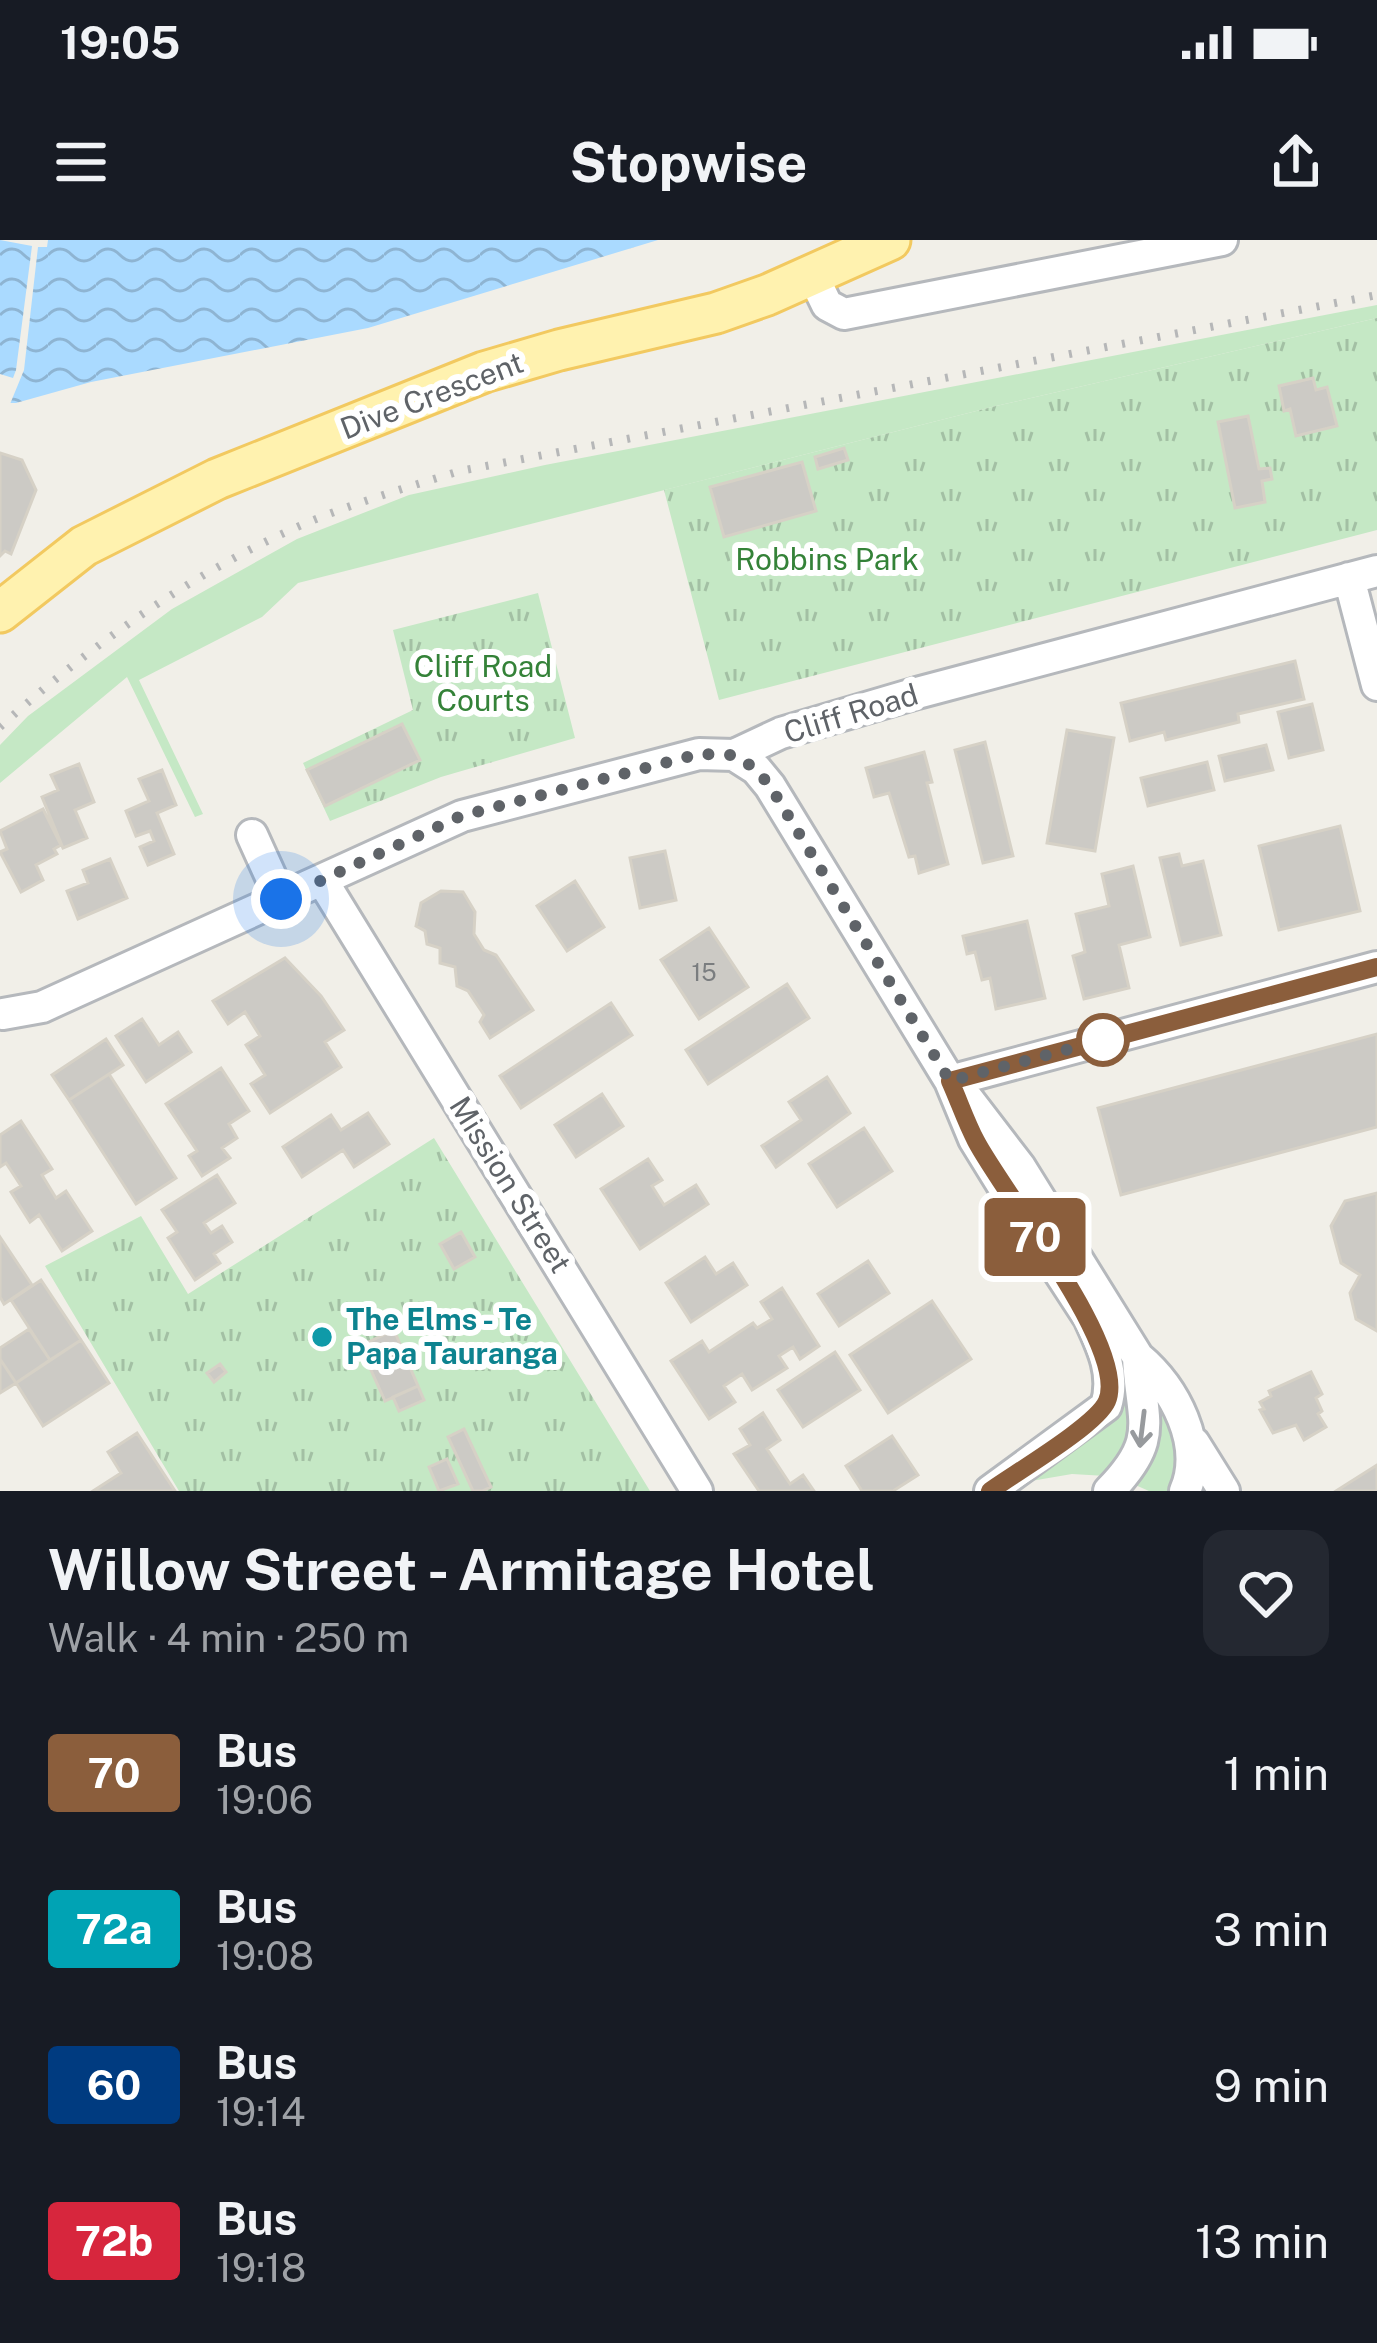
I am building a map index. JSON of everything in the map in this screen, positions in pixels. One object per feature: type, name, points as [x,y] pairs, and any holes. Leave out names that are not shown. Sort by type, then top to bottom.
[{"type":"main road","name":"Dive Crescent","points":[[2,607],[85,546],[217,479],[484,373],[716,313],[890,240]]},
{"type":"street","points":[[812,274],[834,311],[844,314],[1222,240]]},
{"type":"street","points":[[1363,575],[1377,685]]},
{"type":"street","name":"Cliff Road","points":[[3,1014],[42,1007],[461,816],[699,754],[734,755],[781,733],[850,712],[1363,575]]},
{"type":"street","points":[[734,755],[756,769],[770,786],[950,1081],[974,1139],[1088,1318],[1109,1373],[1110,1392],[1096,1416],[990,1491]]},
{"type":"street","points":[[252,835],[281,899]]},
{"type":"street","name":"Mission Street","points":[[322,880],[697,1491]]},
{"type":"street","points":[[950,1081],[1377,967]]},
{"type":"street","points":[[950,1081],[982,1113],[1020,1167],[1138,1357],[1162,1385],[1224,1491]]},
{"type":"street","points":[[1109,1491],[1136,1462],[1144,1440],[1138,1357]]},
{"type":"street","points":[[1185,1491],[1193,1472],[1190,1438]]},
{"type":"green space","points":[[1377,305],[1377,318],[996,406],[298,583],[262,617],[139,680],[203,814],[195,817],[127,677],[0,783],[0,745],[28,716],[172,609],[297,539],[409,495]]},
{"type":"green space","name":"Robbins Park","points":[[1377,318],[1377,530],[719,700],[664,490],[996,406]]},
{"type":"green space","name":"Cliff Road Courts","points":[[538,593],[575,738],[441,777],[330,821],[303,763],[413,710],[393,630]]},
{"type":"green space","name":"The Elms - Te Papa Tauranga","points":[[434,1138],[650,1491],[179,1491],[45,1266],[141,1216],[188,1294]]},
{"type":"green space","points":[[1120,1357],[1129,1377],[1133,1441],[1106,1476],[1072,1474],[1031,1481],[1027,1475],[1115,1416]]},
{"type":"green space","points":[[1160,1412],[1167,1415],[1175,1433],[1178,1462],[1170,1491],[1149,1491],[1133,1484]]},
{"type":"water","points":[[0,240],[658,240],[368,328],[0,403]]},
{"type":"pier","points":[[0,240],[48,240],[47,247],[38,247],[24,370],[8,409],[0,409],[0,374],[13,378],[16,370],[32,246]]},
{"type":"building","points":[[1313,378],[1316,390],[1327,387],[1337,426],[1296,436],[1279,386]]},
{"type":"building","points":[[1248,416],[1259,469],[1270,468],[1272,479],[1262,481],[1265,502],[1235,508],[1218,422]]},
{"type":"building","points":[[844,448],[848,460],[818,469],[815,457]]},
{"type":"building","points":[[0,453],[22,460],[36,490],[11,554],[5,551],[0,556]]},
{"type":"building","points":[[802,462],[816,511],[724,537],[710,487]]},
{"type":"building","points":[[1295,661],[1304,699],[1238,714],[1239,722],[1166,740],[1164,732],[1130,741],[1121,703]]},
{"type":"building","points":[[1312,704],[1323,750],[1289,758],[1278,712]]},
{"type":"building","points":[[402,724],[420,760],[325,806],[307,770]]},
{"type":"building","points":[[1067,730],[1114,738],[1095,851],[1047,843]]},
{"type":"building","points":[[985,742],[1013,856],[983,863],[955,750]]},
{"type":"building","points":[[1266,745],[1273,770],[1225,781],[1219,756]]},
{"type":"building","points":[[924,752],[948,864],[919,873],[915,856],[909,857],[889,793],[874,797],[866,768]]},
{"type":"building","points":[[1207,762],[1214,790],[1148,806],[1141,778]]},
{"type":"building","points":[[79,764],[94,802],[75,810],[87,838],[63,848],[42,797],[58,790],[51,775]]},
{"type":"building","points":[[162,770],[176,805],[157,813],[174,854],[148,865],[140,847],[154,841],[150,831],[136,836],[126,811],[149,801],[139,779]]},
{"type":"building","points":[[43,809],[61,845],[54,849],[57,854],[36,865],[43,880],[21,892],[0,852],[7,849],[0,831]]},
{"type":"building","points":[[1340,826],[1360,911],[1279,930],[1259,846]]},
{"type":"building","points":[[665,851],[676,900],[640,908],[630,858]]},
{"type":"building","points":[[1179,854],[1182,866],[1203,861],[1221,935],[1181,945],[1160,858]]},
{"type":"building","points":[[110,859],[127,898],[78,919],[67,891],[88,883],[83,870]]},
{"type":"building","points":[[1133,866],[1150,937],[1119,945],[1129,988],[1084,999],[1073,956],[1085,952],[1076,914],[1109,906],[1102,874]]},
{"type":"building","points":[[575,881],[604,927],[567,951],[537,906]]},
{"type":"building","points":[[441,891],[463,892],[475,912],[474,934],[484,950],[496,955],[533,1010],[490,1038],[480,1022],[484,1015],[468,991],[457,986],[455,967],[440,963],[440,948],[427,944],[425,931],[416,926],[421,903]]},
{"type":"building","points":[[1027,921],[1045,998],[996,1009],[990,978],[982,980],[975,952],[967,954],[963,936]]},
{"type":"building","points":[[709,928],[748,987],[699,1019],[661,960]]},
{"type":"building","points":[[285,958],[321,996],[344,1030],[325,1042],[341,1067],[270,1113],[251,1084],[265,1075],[246,1045],[260,1036],[245,1012],[228,1024],[213,1001]]},
{"type":"building","points":[[787,984],[809,1018],[708,1084],[686,1050]]},
{"type":"building","points":[[611,1003],[632,1035],[521,1108],[500,1076]]},
{"type":"building","points":[[142,1019],[159,1045],[178,1032],[191,1052],[146,1082],[116,1036]]},
{"type":"building","points":[[1377,1034],[1377,1127],[1121,1195],[1098,1108]]},
{"type":"building","points":[[106,1039],[123,1065],[69,1100],[52,1075]]},
{"type":"building","points":[[221,1068],[249,1111],[229,1124],[237,1138],[222,1148],[230,1158],[202,1176],[189,1156],[197,1151],[166,1104]]},
{"type":"building","points":[[109,1074],[176,1178],[136,1204],[69,1100]]},
{"type":"building","points":[[827,1077],[850,1113],[776,1167],[762,1146],[801,1120],[789,1102]]},
{"type":"building","points":[[602,1094],[623,1126],[576,1157],[555,1125]]},
{"type":"building","points":[[368,1113],[389,1144],[354,1167],[343,1150],[302,1177],[283,1147],[331,1115],[341,1130]]},
{"type":"building","points":[[21,1121],[52,1169],[42,1175],[56,1198],[66,1191],[92,1231],[62,1251],[39,1215],[30,1222],[11,1192],[21,1186],[6,1163],[0,1167],[0,1135]]},
{"type":"building","points":[[864,1128],[892,1171],[837,1207],[809,1164]]},
{"type":"building","points":[[648,1159],[662,1180],[652,1186],[664,1205],[696,1185],[708,1204],[640,1249],[601,1189]]},
{"type":"building","points":[[217,1175],[235,1203],[204,1223],[211,1233],[222,1226],[232,1242],[214,1254],[220,1263],[195,1280],[168,1238],[177,1232],[162,1210]]},
{"type":"building","points":[[1377,1193],[1377,1331],[1356,1319],[1350,1293],[1360,1275],[1341,1263],[1331,1226],[1345,1201]]},
{"type":"building","points":[[461,1232],[475,1257],[454,1269],[440,1244]]},
{"type":"building","points":[[0,1237],[32,1285],[4,1304],[0,1297]]},
{"type":"building","points":[[705,1257],[716,1274],[733,1263],[747,1285],[691,1322],[666,1283]]},
{"type":"building","points":[[868,1261],[889,1293],[839,1326],[818,1294]]},
{"type":"building","points":[[41,1280],[81,1340],[50,1360],[11,1300]]},
{"type":"building","points":[[782,1288],[819,1346],[800,1359],[793,1347],[779,1356],[787,1368],[752,1390],[742,1374],[724,1386],[735,1402],[709,1419],[671,1361],[702,1341],[709,1352],[753,1323],[757,1328],[772,1319],[761,1302]]},
{"type":"building","points":[[932,1301],[971,1359],[888,1413],[850,1355]]},
{"type":"building","points":[[29,1329],[50,1360],[16,1383],[0,1359],[0,1348]]},
{"type":"building","points":[[394,1330],[418,1386],[385,1401],[360,1346]]},
{"type":"building","points":[[81,1340],[109,1383],[43,1426],[16,1383]]},
{"type":"building","points":[[835,1352],[860,1390],[803,1427],[778,1390]]},
{"type":"building","points":[[0,1359],[16,1383],[0,1393]]},
{"type":"building","points":[[220,1364],[226,1372],[214,1382],[207,1373]]},
{"type":"building","points":[[1311,1372],[1322,1394],[1316,1398],[1326,1427],[1304,1440],[1296,1425],[1273,1433],[1260,1402],[1271,1396],[1269,1391]]},
{"type":"building","points":[[418,1386],[424,1400],[399,1411],[393,1397]]},
{"type":"building","points":[[763,1413],[780,1440],[767,1449],[790,1484],[803,1475],[814,1491],[759,1491],[734,1454],[750,1445],[740,1429]]},
{"type":"building","points":[[464,1429],[491,1487],[482,1491],[473,1491],[448,1437]]},
{"type":"building","points":[[137,1433],[175,1491],[93,1491],[121,1473],[108,1452]]},
{"type":"building","points":[[892,1436],[918,1475],[893,1491],[862,1491],[846,1466]]},
{"type":"building","points":[[447,1459],[458,1484],[439,1491],[429,1467]]},
{"type":"building","points":[[1377,1465],[1377,1491],[1336,1491]]},
{"type":"railway","points":[[0,727],[106,640],[182,588],[304,524],[401,489],[460,471],[1377,295]]},
{"type":"bus line","name":"70","points":[[990,1491],[1096,1416],[1106,1406],[1109,1373],[1104,1349],[1088,1318],[974,1139],[950,1081],[1377,967]]},
{"type":"place","name":"The Elms - Te Papa Tauranga","points":[[322,1337]]},
{"type":"route","points":[[281,899],[461,816],[623,772],[722,752],[746,761],[770,786],[950,1081],[1103,1040]]}]
